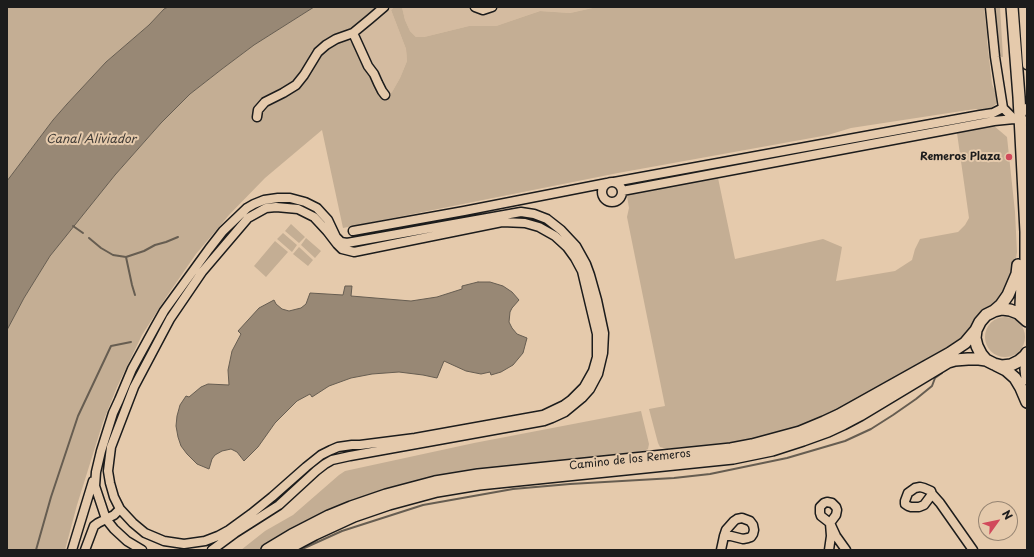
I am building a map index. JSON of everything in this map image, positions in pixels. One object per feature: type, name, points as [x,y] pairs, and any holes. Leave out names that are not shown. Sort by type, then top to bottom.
[{"type":"main road","points":[[1005,7],[1020,120]]},
{"type":"main road","points":[[1012,7],[1019,97],[1026,232],[1026,261],[1022,284],[1021,305],[1026,320]]},
{"type":"main road","name":"Camino de los Remeros","points":[[267,550],[304,528],[351,507],[392,493],[435,482],[478,475],[731,449],[800,432],[856,406],[950,353],[965,343],[986,315],[1001,305],[1008,295],[1017,274],[1020,253],[1020,120]]},
{"type":"main road","points":[[994,311],[1002,309],[1010,310],[1018,313],[1026,320]]},
{"type":"main road","points":[[976,330],[975,338],[981,354],[990,362],[1006,370],[1015,378],[1027,402]]},
{"type":"main road","name":"Camino de los Remeros","points":[[285,550],[354,516],[395,502],[437,491],[479,484],[732,458],[772,450],[828,431],[843,424],[948,362],[968,359],[990,362],[1002,366],[1011,365],[1019,362],[1027,353]]},
{"type":"main road","points":[[1027,360],[1027,378]]},
{"type":"street","points":[[257,117],[258,110],[265,102],[296,85],[318,52],[326,45],[336,39],[353,33],[384,7]]},
{"type":"street","points":[[475,7],[483,10],[492,7]]},
{"type":"street","points":[[990,7],[995,57],[1003,108],[1020,120]]},
{"type":"street","points":[[1023,7],[1027,65]]},
{"type":"street","points":[[353,33],[368,66],[385,94]]},
{"type":"street","points":[[1019,97],[1027,109]]},
{"type":"street","points":[[622,191],[787,160],[993,113],[1003,108]]},
{"type":"street","points":[[353,231],[786,151],[994,120],[1020,120]]},
{"type":"street","points":[[786,151],[787,160]]},
{"type":"street","points":[[611,183],[620,186],[622,191],[622,196],[618,201],[612,203],[603,198],[601,191],[602,188],[611,183]]},
{"type":"street","points":[[72,550],[93,490],[100,452],[113,413],[132,369],[164,311],[209,249],[223,232],[247,208],[264,200],[278,198],[290,198],[305,202],[317,208],[328,220],[336,237],[341,242],[347,243],[520,212],[534,214],[546,219],[561,230],[576,246],[590,275],[604,333],[603,353],[598,374],[590,389],[582,398],[565,412],[544,421],[332,460],[316,471],[279,504],[212,550]]},
{"type":"street","points":[[276,207],[298,209],[314,217],[328,231],[334,243],[342,249],[354,252],[502,222],[529,224],[555,236],[567,247],[582,271],[597,334],[597,357],[584,387],[571,400],[543,415],[415,438],[338,447],[321,455],[272,497],[229,530],[205,541],[184,544],[177,547],[145,533],[120,509],[111,488],[108,471],[111,446],[134,387],[170,319],[202,272],[248,218],[266,208],[276,207]]},
{"type":"street","points":[[529,224],[534,214]]},
{"type":"street","points":[[549,233],[555,225]]},
{"type":"street","points":[[93,490],[101,486],[111,488]]},
{"type":"street","points":[[93,490],[106,519],[128,541],[142,550]]},
{"type":"street","points":[[932,494],[973,550]]},
{"type":"street","points":[[85,550],[94,526],[114,515],[120,509]]},
{"type":"street","points":[[829,550],[830,523],[836,536],[846,550]]},
{"type":"street","points":[[721,550],[724,536]]},
{"type":"street","points":[[167,542],[170,544],[170,550]]},
{"type":"shaded area","points":[[7,7],[168,7],[106,62],[67,104],[53,120],[7,181]]},
{"type":"shaded area","points":[[314,7],[379,7],[368,15],[349,34],[347,38],[355,47],[384,98],[392,92],[407,61],[406,49],[391,10],[394,7],[402,7],[405,20],[410,31],[416,37],[424,37],[469,26],[496,26],[540,11],[570,13],[597,7],[984,7],[992,84],[997,100],[996,104],[991,108],[983,110],[975,109],[851,128],[828,135],[618,173],[343,228],[322,130],[265,178],[229,215],[196,254],[142,335],[117,387],[103,422],[77,505],[65,550],[7,550],[7,330],[24,298],[50,256],[73,226],[161,123],[190,94],[222,69],[254,45]]},
{"type":"shaded area","points":[[379,7],[394,7],[391,10],[406,49],[407,61],[392,92],[383,99],[347,38],[349,34],[368,15]]},
{"type":"shaded area","points":[[402,7],[597,7],[570,13],[540,11],[496,26],[469,26],[424,37],[416,37],[410,31],[405,20]]},
{"type":"shaded area","points":[[993,7],[1000,7],[1003,57],[998,57]]},
{"type":"shaded area","points":[[993,125],[1007,137],[1015,212],[1017,252],[1013,278],[1008,290],[993,306],[982,311],[976,317],[969,333],[949,349],[916,365],[865,396],[807,425],[737,444],[690,450],[682,447],[667,449],[660,447],[649,409],[665,406],[627,217],[629,208],[627,196],[629,194],[718,178],[735,259],[823,239],[842,247],[836,281],[895,271],[912,260],[920,239],[958,232],[965,225],[969,218],[957,133]]},
{"type":"shaded area","points":[[291,224],[305,237],[299,243],[285,231]]},
{"type":"shaded area","points":[[283,233],[297,245],[292,252],[277,239]]},
{"type":"shaded area","points":[[306,238],[321,251],[315,258],[301,245]]},
{"type":"shaded area","points":[[275,241],[288,252],[266,277],[254,266]]},
{"type":"shaded area","points":[[299,247],[313,260],[308,266],[293,254]]},
{"type":"shaded area","points":[[1009,317],[1016,320],[1022,326],[1025,337],[1024,345],[1016,354],[1009,357],[1001,357],[994,354],[986,345],[985,333],[988,326],[997,318]]},
{"type":"shaded area","points":[[641,411],[649,444],[648,449],[644,451],[536,464],[285,535],[261,550],[241,550],[265,531],[293,515],[345,471],[474,443]]},
{"type":"water","name":"Canal Aliviador","points":[[168,7],[314,7],[254,45],[222,69],[190,94],[161,123],[115,175],[50,256],[24,298],[7,330],[7,181],[53,120],[67,104],[106,62]]},
{"type":"water","points":[[478,282],[490,282],[503,286],[512,292],[519,300],[510,312],[509,322],[517,334],[527,338],[523,353],[513,365],[501,372],[491,375],[490,372],[481,374],[466,371],[444,361],[437,378],[399,372],[372,374],[351,378],[329,386],[312,397],[310,394],[297,401],[275,423],[258,447],[244,461],[237,452],[231,449],[222,451],[215,455],[212,459],[209,469],[197,464],[181,446],[176,426],[180,405],[186,396],[189,397],[201,387],[208,384],[229,385],[228,370],[232,351],[241,334],[238,331],[259,308],[274,300],[282,309],[289,311],[301,308],[306,304],[310,293],[343,295],[345,286],[352,286],[351,296],[411,301],[437,297],[462,289],[462,286]]},
{"type":"waterway","points":[[73,226],[83,233]]},
{"type":"waterway","points":[[89,238],[101,248],[113,255],[126,257],[178,237]]},
{"type":"waterway","points":[[126,257],[135,295]]},
{"type":"waterway","points":[[36,550],[51,497],[78,416],[111,346],[131,342]]},
{"type":"waterway","points":[[300,550],[342,531],[423,505],[513,489],[674,478],[710,474],[787,458],[845,441],[871,429],[916,399],[932,386],[935,378],[942,373]]},
{"type":"place","name":"Remeros Plaza","points":[[1009,157]]}]
